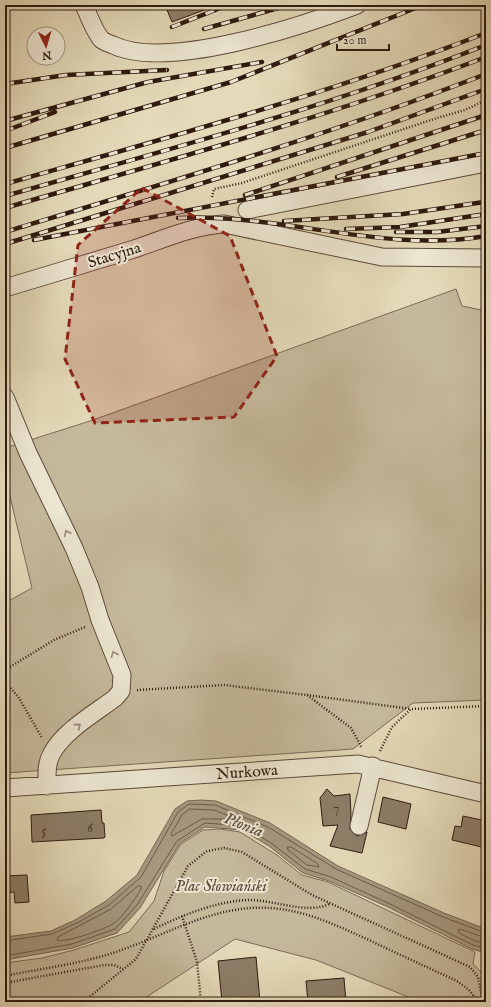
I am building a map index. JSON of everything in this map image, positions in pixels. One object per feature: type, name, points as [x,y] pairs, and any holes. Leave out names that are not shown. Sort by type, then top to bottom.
[{"type":"street","points":[[84,5],[103,40],[124,50],[145,54],[199,49],[234,43],[271,34],[357,5]]},
{"type":"street","points":[[247,210],[486,163]]},
{"type":"street","name":"Stacyjna","points":[[5,288],[131,250],[195,227],[224,224],[382,257],[486,258]]},
{"type":"street","points":[[5,397],[28,453],[81,562],[100,620],[122,675],[121,691],[115,698],[71,732],[51,754],[47,769],[47,786]]},
{"type":"street","name":"Nurkowa","points":[[5,788],[358,764],[373,766],[486,794]]},
{"type":"street","points":[[359,826],[373,766]]},
{"type":"path","points":[[212,197],[214,189],[242,183],[465,110],[486,100]]},
{"type":"path","points":[[5,670],[54,640],[100,620]]},
{"type":"path","points":[[5,681],[19,698],[51,754]]},
{"type":"path","points":[[121,691],[224,686],[412,709],[486,706]]},
{"type":"path","points":[[307,695],[351,728],[373,766]]},
{"type":"path","points":[[373,766],[392,727],[412,709]]},
{"type":"path","points":[[83,1002],[136,959],[147,942],[188,866],[207,851],[224,848],[242,852],[329,904],[470,967],[478,977],[483,1002]]},
{"type":"path","points":[[154,929],[182,916],[213,906],[248,900],[305,907],[322,907],[329,904]]},
{"type":"path","points":[[5,976],[105,956],[147,942],[185,924],[216,914],[247,908],[281,909],[329,922],[457,981],[469,990],[479,1002]]},
{"type":"path","points":[[182,916],[197,962],[201,1002]]},
{"type":"path","points":[[5,984],[104,965],[114,965],[123,969]]},
{"type":"highlighted area","points":[[142,188],[230,236],[277,356],[234,417],[95,423],[65,359],[78,245]]},
{"type":"green space","points":[[456,289],[462,306],[486,311],[486,700],[413,703],[353,749],[5,773],[5,603],[32,588],[5,476],[5,448],[93,420]]},
{"type":"green space","name":"Plac Słowiański","points":[[220,829],[240,832],[277,855],[302,875],[328,882],[475,952],[473,964],[484,977],[486,1002],[421,1002],[316,960],[235,939],[139,1002],[5,1002],[5,963],[42,958],[74,950],[129,932],[154,901],[164,871],[181,844],[203,830]]},
{"type":"water","name":"Płonia","points":[[187,801],[216,801],[270,823],[338,866],[444,913],[486,929],[486,953],[472,949],[388,907],[329,881],[303,873],[269,846],[242,830],[205,827],[180,843],[140,908],[117,933],[73,948],[5,960],[5,937],[51,931],[75,920],[106,901],[137,875],[175,809]]},
{"type":"building","points":[[165,5],[214,5],[215,6],[172,22]]},
{"type":"building","points":[[327,789],[334,796],[350,794],[350,829],[357,836],[367,832],[362,853],[330,846],[338,825],[323,826],[320,798]]},
{"type":"building","points":[[383,797],[411,804],[406,829],[378,822]]},
{"type":"building","points":[[101,810],[102,823],[104,823],[104,838],[32,842],[31,815]]},
{"type":"building","points":[[463,816],[486,821],[486,848],[452,840],[455,826],[461,827]]},
{"type":"building","points":[[27,875],[29,902],[15,903],[14,892],[5,893],[5,876]]},
{"type":"building","points":[[256,957],[260,1002],[222,1002],[218,961]]},
{"type":"building","points":[[344,978],[346,1002],[308,1002],[306,981]]},
{"type":"railway","points":[[172,27],[228,5]]},
{"type":"railway","points":[[204,29],[289,5]]},
{"type":"railway","points":[[5,148],[231,82],[423,5]]},
{"type":"railway","points":[[5,184],[247,114],[367,76],[486,33]]},
{"type":"railway","points":[[5,196],[307,108],[486,45]]},
{"type":"railway","points":[[5,208],[307,119],[427,79],[486,57]]},
{"type":"railway","points":[[5,121],[148,82],[262,62]]},
{"type":"railway","points":[[5,84],[66,75],[167,70]]},
{"type":"railway","points":[[5,232],[187,177],[307,138],[367,118],[486,74]]},
{"type":"railway","points":[[5,244],[368,132],[486,89]]},
{"type":"railway","points":[[5,131],[55,112]]},
{"type":"railway","points":[[245,195],[486,115]]},
{"type":"railway","points":[[337,177],[486,130]]},
{"type":"railway","points":[[34,240],[486,153]]},
{"type":"railway","points":[[284,221],[403,214],[484,202]]},
{"type":"railway","points":[[346,229],[400,227],[486,214]]},
{"type":"railway","points":[[178,218],[217,218],[256,221],[371,237],[409,240],[447,240],[486,236]]},
{"type":"railway","points":[[396,232],[437,232],[486,226]]}]
